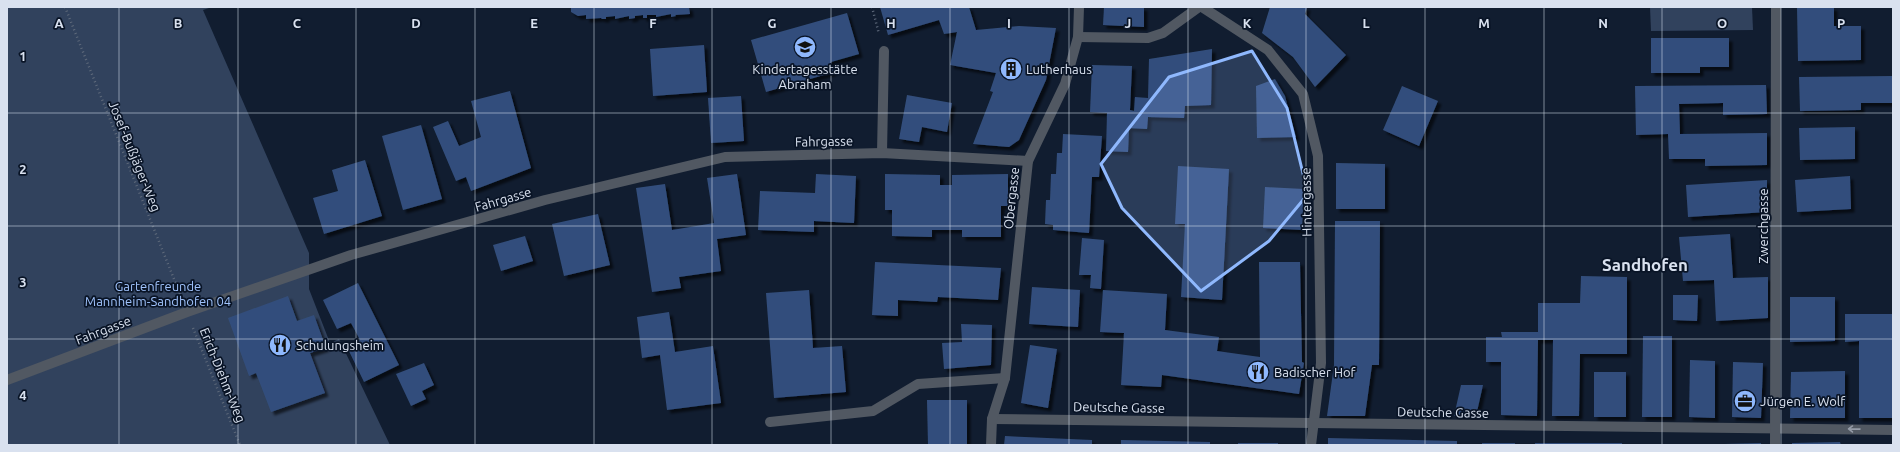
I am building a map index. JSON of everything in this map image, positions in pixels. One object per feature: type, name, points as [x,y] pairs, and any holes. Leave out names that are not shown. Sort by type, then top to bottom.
[{"type":"street","name":"Obergasse","points":[[990,445],[992,419],[1005,378],[1028,161],[1065,84],[1078,37],[1079,7]]},
{"type":"street","points":[[1078,37],[1148,38],[1163,33],[1201,7]]},
{"type":"street","name":"Hintergasse","points":[[1201,7],[1268,50],[1303,94],[1318,156],[1321,363],[1311,445]]},
{"type":"street","name":"Zwerchgasse","points":[[1775,445],[1776,7]]},
{"type":"street","points":[[882,153],[884,52]]},
{"type":"street","name":"Fahrgasse","points":[[7,380],[187,312],[351,255],[545,200],[725,157],[882,153],[1028,161]]},
{"type":"street","points":[[770,422],[873,411],[918,384],[1005,378]]},
{"type":"street","name":"Deutsche Gasse","points":[[992,419],[1893,430]]},
{"type":"path","name":"Josef-Bußjäger-Weg","points":[[65,7],[187,312]]},
{"type":"path","points":[[872,7],[884,52]]},
{"type":"path","name":"Erich-Diehm-Weg","points":[[187,312],[240,445]]},
{"type":"highlighted area","points":[[1252,51],[1287,108],[1308,194],[1269,241],[1201,291],[1122,208],[1101,164],[1169,77]]},
{"type":"green space","name":"Gartenfreunde Mannheim-Sandhofen 04","points":[[7,7],[212,7],[203,10],[309,253],[309,289],[330,343],[339,339],[390,445],[7,445]]},
{"type":"green space","points":[[1650,7],[1752,7],[1753,30],[1651,31]]},
{"type":"building","points":[[571,7],[689,7],[690,14],[675,15],[676,16],[671,17],[671,14],[656,17],[656,15],[647,15],[647,18],[643,18],[643,15],[635,16],[635,18],[629,19],[629,16],[615,19],[615,16],[606,17],[606,19],[586,19],[586,15],[578,16],[571,12]]},
{"type":"building","points":[[880,7],[969,7],[976,30],[1019,26],[1056,28],[1046,80],[1019,140],[1009,147],[973,144],[993,92],[990,91],[996,73],[950,65],[957,32],[944,34],[939,20],[888,35]]},
{"type":"building","points":[[1104,7],[1144,7],[1144,27],[1103,25]]},
{"type":"building","points":[[1270,7],[1307,7],[1305,14],[1346,55],[1315,87],[1293,57],[1262,33]]},
{"type":"building","points":[[1797,7],[1834,7],[1834,26],[1861,26],[1861,60],[1798,61]]},
{"type":"building","name":"Kindertagesstätte Abraham","points":[[847,13],[859,54],[831,62],[834,72],[766,92],[751,40]]},
{"type":"building","points":[[1651,38],[1729,38],[1729,67],[1700,67],[1700,73],[1651,73]]},
{"type":"building","points":[[704,45],[707,92],[653,96],[650,49]]},
{"type":"building","points":[[1212,49],[1211,105],[1185,106],[1184,118],[1148,117],[1147,129],[1129,128],[1128,152],[1106,151],[1107,113],[1090,112],[1092,65],[1132,66],[1130,110],[1134,111],[1135,97],[1148,98],[1149,59]]},
{"type":"building","points":[[1893,76],[1893,103],[1861,103],[1861,110],[1800,111],[1799,77]]},
{"type":"building","points":[[1275,79],[1285,96],[1296,137],[1257,138],[1256,86]]},
{"type":"building","points":[[1766,85],[1767,114],[1723,115],[1723,103],[1679,104],[1680,134],[1767,133],[1767,165],[1705,166],[1705,159],[1669,159],[1668,134],[1636,135],[1635,86]]},
{"type":"building","points":[[1402,86],[1438,101],[1419,146],[1383,130]]},
{"type":"building","points":[[510,91],[531,168],[471,191],[466,177],[456,181],[433,127],[448,121],[459,146],[481,137],[471,101]]},
{"type":"building","points":[[907,95],[952,103],[947,132],[922,127],[919,142],[899,139]]},
{"type":"building","points":[[741,96],[744,141],[711,143],[708,98]]},
{"type":"building","points":[[421,125],[442,199],[403,210],[382,136]]},
{"type":"building","points":[[1855,127],[1855,159],[1800,160],[1799,128]]},
{"type":"building","points":[[1063,134],[1102,136],[1099,177],[1092,177],[1089,233],[1053,230],[1053,225],[1045,224],[1046,200],[1050,200],[1051,174],[1056,174],[1057,153],[1062,153]]},
{"type":"building","points":[[365,160],[382,216],[324,234],[313,198],[338,191],[332,170]]},
{"type":"building","points":[[1336,163],[1385,164],[1385,209],[1336,209]]},
{"type":"building","points":[[1178,166],[1229,169],[1222,300],[1181,297],[1185,224],[1175,224]]},
{"type":"building","points":[[737,174],[746,235],[717,239],[721,271],[679,277],[681,288],[652,292],[636,188],[665,184],[672,230],[714,223],[707,178]]},
{"type":"building","points":[[816,174],[856,176],[854,223],[814,221],[814,232],[758,230],[760,191],[815,193]]},
{"type":"building","points":[[885,174],[940,175],[940,185],[952,185],[952,175],[1008,174],[1008,206],[1001,206],[1001,237],[962,237],[962,230],[932,230],[932,237],[892,236],[892,210],[885,210]]},
{"type":"building","points":[[1850,176],[1851,209],[1797,212],[1795,180]]},
{"type":"building","points":[[1767,180],[1767,212],[1688,217],[1686,185]]},
{"type":"building","points":[[1265,187],[1304,189],[1302,230],[1263,228]]},
{"type":"building","points":[[598,214],[610,265],[564,276],[552,224]]},
{"type":"building","points":[[1335,221],[1380,221],[1379,365],[1372,365],[1365,416],[1327,416],[1334,365]]},
{"type":"building","points":[[1730,234],[1733,278],[1768,277],[1768,318],[1716,321],[1714,280],[1683,281],[1679,237]]},
{"type":"building","points":[[525,236],[533,261],[501,271],[493,245]]},
{"type":"building","points":[[1082,238],[1104,240],[1101,289],[1090,288],[1091,275],[1079,275]]},
{"type":"building","points":[[875,262],[1001,268],[998,300],[938,297],[937,302],[898,300],[898,316],[872,315]]},
{"type":"building","points":[[1259,262],[1300,262],[1302,362],[1304,363],[1299,394],[1162,375],[1161,387],[1121,385],[1124,333],[1100,332],[1103,290],[1167,294],[1165,330],[1219,337],[1217,351],[1260,357]]},
{"type":"building","points":[[1581,276],[1627,277],[1627,354],[1580,354],[1579,416],[1552,416],[1553,340],[1538,340],[1537,416],[1501,415],[1501,362],[1486,362],[1486,337],[1502,337],[1501,332],[1538,332],[1538,303],[1580,303]]},
{"type":"building","points":[[358,283],[399,365],[364,382],[347,347],[360,340],[351,323],[337,329],[323,300]]},
{"type":"building","points":[[1032,287],[1080,290],[1078,327],[1029,324]]},
{"type":"building","points":[[809,290],[813,348],[842,346],[846,392],[774,398],[766,293]]},
{"type":"building","points":[[1673,295],[1698,295],[1697,321],[1673,320]]},
{"type":"building","points":[[288,296],[297,321],[314,315],[326,348],[310,353],[325,393],[271,412],[256,373],[249,376],[228,318]]},
{"type":"building","points":[[1790,297],[1835,297],[1835,341],[1790,342]]},
{"type":"building","points":[[669,312],[675,352],[713,346],[721,403],[667,410],[660,355],[642,358],[637,317]]},
{"type":"building","points":[[1845,314],[1892,314],[1892,418],[1859,418],[1859,341],[1845,342]]},
{"type":"building","points":[[961,324],[992,325],[991,365],[944,369],[942,343],[962,342]]},
{"type":"building","points":[[1643,336],[1672,336],[1672,417],[1642,417]]},
{"type":"building","points":[[1030,345],[1057,349],[1048,408],[1021,403]]},
{"type":"building","points":[[1690,360],[1715,361],[1715,418],[1689,417]]},
{"type":"building","points":[[1733,362],[1763,363],[1761,418],[1732,417]]},
{"type":"building","points":[[424,363],[434,385],[422,391],[426,399],[411,406],[396,374]]},
{"type":"building","points":[[1845,371],[1845,418],[1790,418],[1791,372]]},
{"type":"building","points":[[1594,372],[1626,372],[1626,417],[1594,417]]},
{"type":"building","points":[[1461,385],[1483,385],[1476,416],[1454,416]]},
{"type":"building","points":[[927,400],[967,400],[967,445],[928,445]]},
{"type":"building","points":[[1005,436],[1092,440],[1092,445],[1004,445]]},
{"type":"building","points":[[1328,438],[1457,441],[1457,445],[1328,445]]},
{"type":"building","points":[[1121,440],[1210,442],[1210,445],[1121,445]]},
{"type":"building","points":[[1840,442],[1841,445],[1792,445],[1792,443]]},
{"type":"building","points":[[1238,443],[1278,443],[1278,445],[1238,445]]},
{"type":"building","points":[[1482,443],[1515,443],[1515,445],[1482,445]]},
{"type":"building","points":[[1535,443],[1622,443],[1622,445],[1535,445]]},
{"type":"building","points":[[1761,443],[1761,445],[1724,445],[1724,444]]},
{"type":"place","name":"Kindertagesstätte Abraham","points":[[805,47]]},
{"type":"place","name":"Lutherhaus","points":[[1011,69]]},
{"type":"place","name":"Schulungsheim","points":[[280,345]]},
{"type":"place","name":"Badischer Hof","points":[[1258,372]]},
{"type":"place","name":"Jürgen E. Wolf","points":[[1745,401]]},
{"type":"district","name":"Sandhofen","points":[[1645,264]]}]
